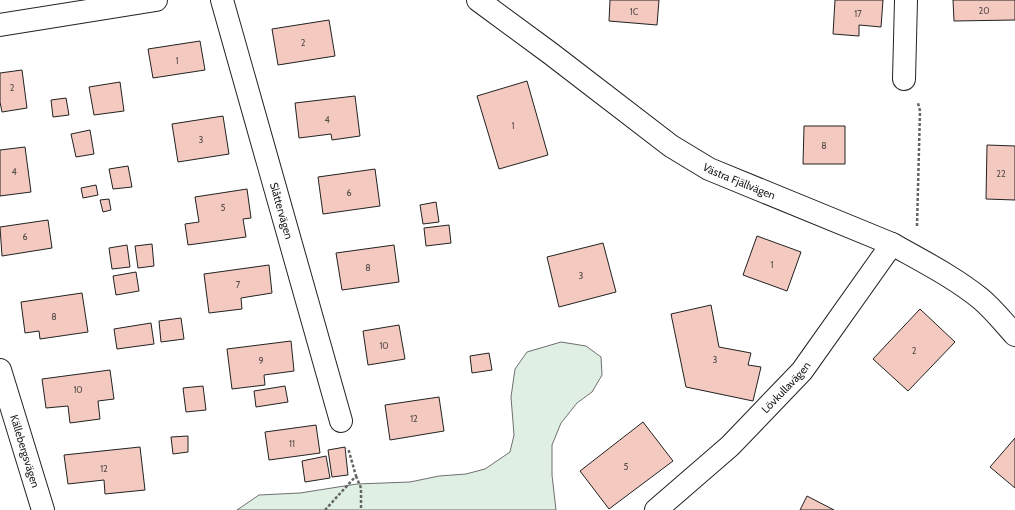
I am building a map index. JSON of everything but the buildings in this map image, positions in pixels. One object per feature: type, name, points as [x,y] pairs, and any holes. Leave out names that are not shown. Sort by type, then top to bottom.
[{"type":"street","points":[[0,25],[156,0]]},
{"type":"street","name":"Slåttervägen","points":[[222,0],[341,421]]},
{"type":"street","name":"Västra Fjällvägen","points":[[478,0],[671,146],[709,169],[892,244],[916,257],[944,273],[982,299],[1015,335]]},
{"type":"street","points":[[904,79],[906,0]]},
{"type":"street","name":"Lövkullavägen","points":[[656,510],[730,446],[764,413],[802,371],[892,244]]},
{"type":"street","name":"Källebergsvägen","points":[[0,370],[43,510]]},
{"type":"path","points":[[904,79],[913,88],[920,111],[916,257]]},
{"type":"path","points":[[341,421],[356,476],[361,488],[361,510]]},
{"type":"path","points":[[325,510],[356,476]]},
{"type":"green space","points":[[561,342],[586,346],[601,357],[602,375],[592,392],[577,403],[561,423],[552,445],[552,475],[556,510],[237,510],[259,495],[300,493],[357,484],[410,482],[439,476],[466,474],[485,469],[510,452],[514,435],[511,397],[515,369],[527,352]]}]
